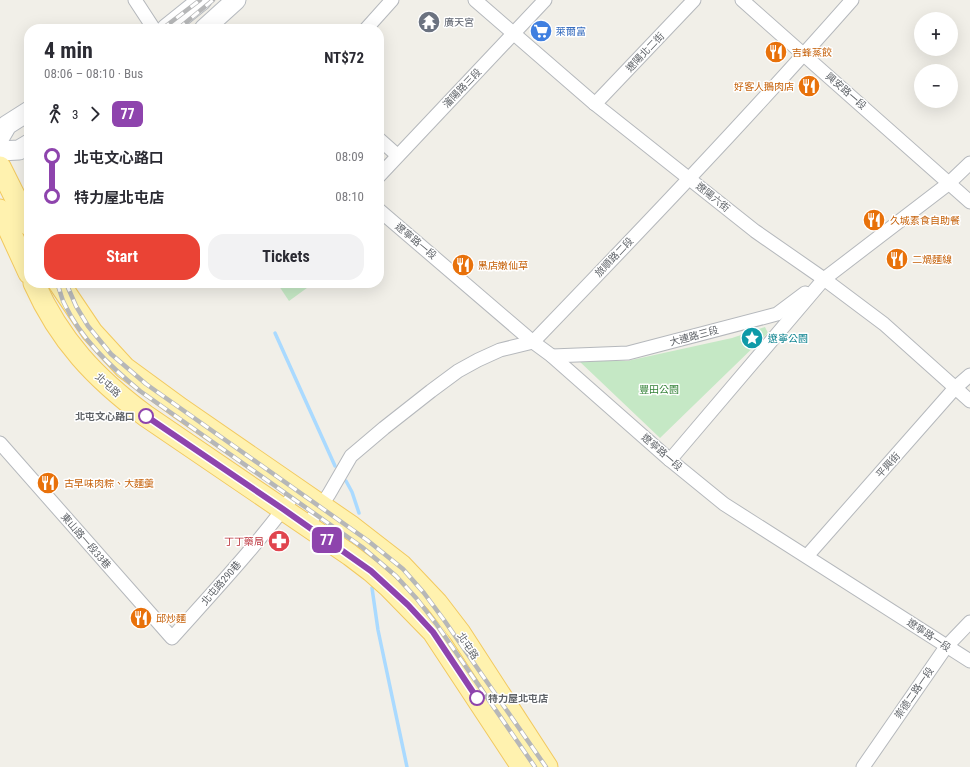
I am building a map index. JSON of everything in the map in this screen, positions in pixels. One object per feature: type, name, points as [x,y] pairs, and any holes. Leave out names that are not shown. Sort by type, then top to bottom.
[{"type":"main road","points":[[172,24],[202,0]]},
{"type":"main road","points":[[210,24],[236,0]]},
{"type":"main road","points":[[0,137],[6,125],[24,114]]},
{"type":"main road","points":[[0,151],[19,150],[24,147]]},
{"type":"main road","points":[[0,167],[24,214]]},
{"type":"main road","points":[[0,210],[24,262]]},
{"type":"main road","name":"北屯路","points":[[36,288],[48,312],[76,353],[103,382],[146,416],[350,555],[371,571],[408,605],[433,632],[522,767]]},
{"type":"main road","points":[[62,288],[92,332],[125,368],[181,409],[321,506]]},
{"type":"main road","name":"北屯路","points":[[321,506],[370,540],[401,565],[437,603],[460,633],[547,767]]},
{"type":"street","points":[[135,0],[151,24]]},
{"type":"street","points":[[370,24],[392,0]]},
{"type":"street","name":"遼陽六街","points":[[475,0],[595,104],[755,231],[824,279],[884,324],[970,401]]},
{"type":"street","name":"瀋陽路三段","points":[[384,170],[545,0]]},
{"type":"street","name":"遼陽北二街","points":[[595,104],[694,0]]},
{"type":"street","name":"興安路一段","points":[[742,0],[970,202]]},
{"type":"street","name":"旅順路二段","points":[[533,342],[690,178],[804,55],[852,0]]},
{"type":"street","points":[[384,143],[397,155]]},
{"type":"street","name":"大連路三段","points":[[552,356],[628,353],[777,314],[948,184],[970,163]]},
{"type":"street","name":"遼寧路一段","points":[[384,214],[533,342],[552,356],[670,460],[724,504],[970,661]]},
{"type":"street","name":"大連路三段","points":[[670,460],[824,279]]},
{"type":"street","points":[[308,526],[336,483],[351,456],[362,447],[431,391],[458,372],[478,360],[500,350],[533,342]]},
{"type":"street","name":"平興街","points":[[807,556],[956,388],[970,375]]},
{"type":"street","name":"東山路一段33巷","points":[[0,443],[172,638]]},
{"type":"street","name":"北屯路290巷","points":[[172,638],[223,581],[298,489]]},
{"type":"street","name":"崇德二路一段","points":[[863,767],[946,647],[970,622]]},
{"type":"green space","points":[[280,288],[307,288],[289,301]]},
{"type":"green space","name":"豐田公園","points":[[765,327],[768,333],[660,438],[578,360],[627,361],[732,338]]},
{"type":"waterway","points":[[275,333],[335,466]]},
{"type":"waterway","points":[[346,481],[352,492],[359,513]]},
{"type":"waterway","points":[[372,588],[378,630],[407,767]]},
{"type":"railway","points":[[169,24],[200,0]]},
{"type":"railway","points":[[184,24],[213,0]]},
{"type":"railway","points":[[59,288],[64,303],[79,328],[107,362],[129,382],[362,547],[396,576],[417,599],[437,625],[535,767]]},
{"type":"railway","points":[[68,288],[76,306],[88,326],[111,354],[146,384],[367,540],[403,569],[424,593],[444,620],[546,767]]},
{"type":"bus line","name":"77","points":[[146,416],[350,555],[371,571],[408,605],[433,632],[477,698]]},
{"type":"place","name":"廣天宮","points":[[429,22]]},
{"type":"place","name":"萊爾富","points":[[541,31]]},
{"type":"place","name":"吉蜂蒸餃","points":[[776,52]]},
{"type":"place","name":"好客人鵝肉店","points":[[809,86]]},
{"type":"place","name":"久城素食自助餐","points":[[874,220]]},
{"type":"place","name":"二煱麵線","points":[[897,259]]},
{"type":"place","name":"黑店嫩仙草","points":[[463,265]]},
{"type":"place","name":"遼寧公園","points":[[752,338]]},
{"type":"place","name":"北屯文心路口","points":[[146,416]]},
{"type":"place","name":"古早味肉粽、大麵羹","points":[[48,483]]},
{"type":"place","name":"丁丁藥局","points":[[279,541]]},
{"type":"place","name":"邱炒麵","points":[[141,618]]},
{"type":"place","name":"特力屋北屯店","points":[[477,698]]}]
